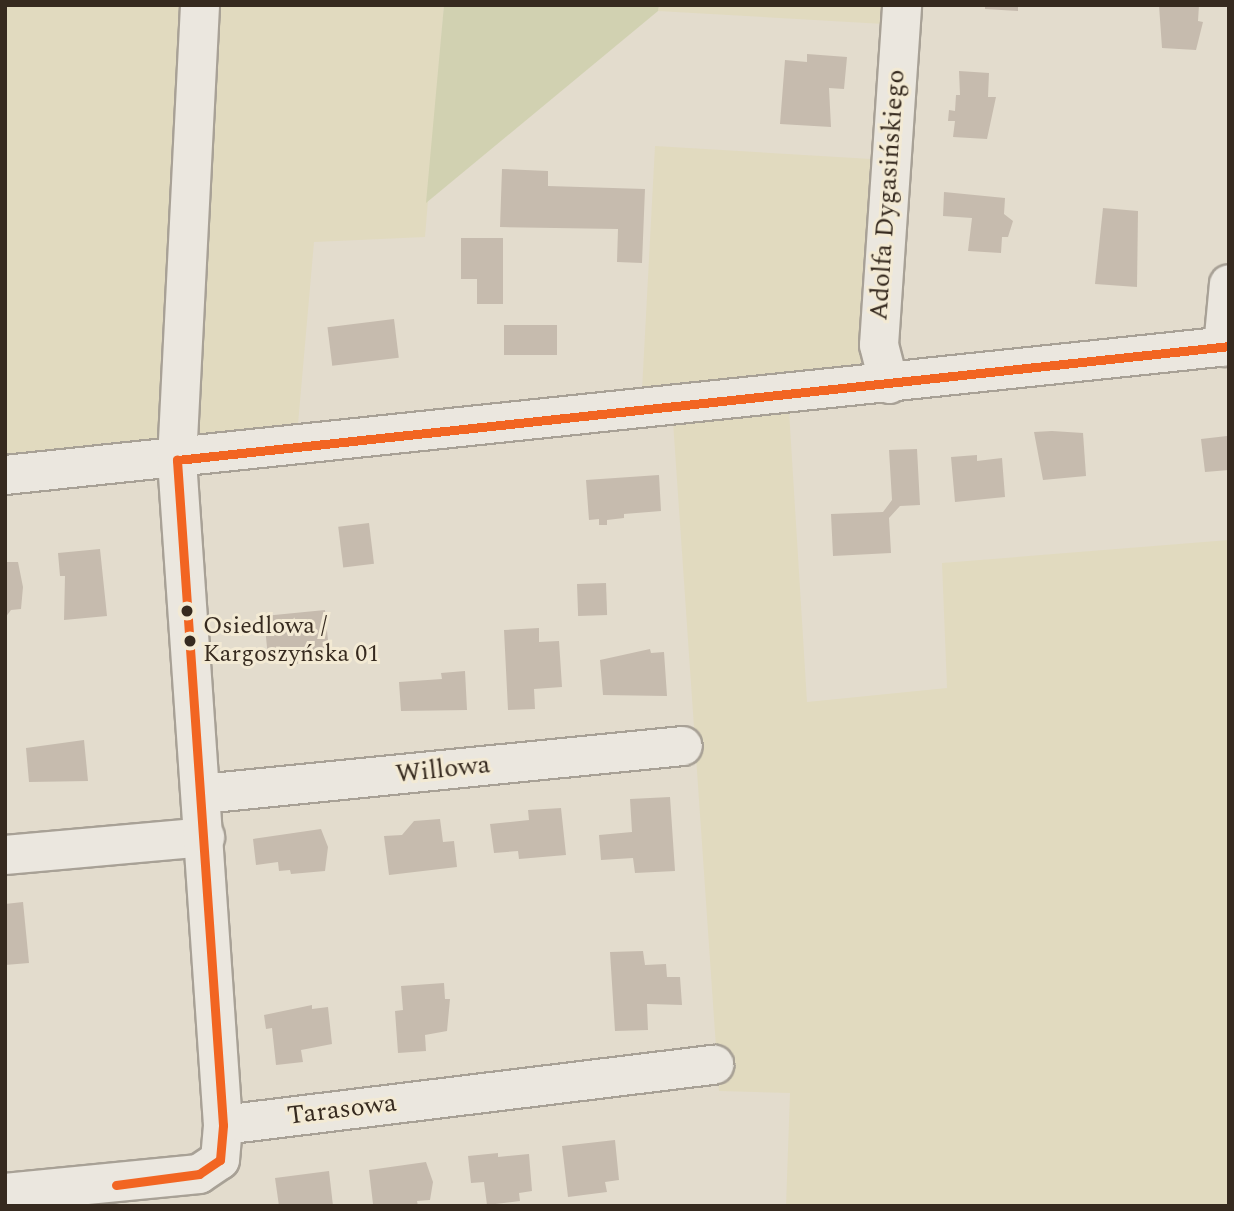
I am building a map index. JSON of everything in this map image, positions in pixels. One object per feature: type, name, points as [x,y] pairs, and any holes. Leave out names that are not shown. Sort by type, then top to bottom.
[{"type":"street","points":[[5,1193],[115,1195],[199,1174],[220,1160],[223,1125],[177,460],[200,5]]},
{"type":"street","name":"Adolfa Dygasińskiego","points":[[889,384],[879,345],[902,5]]},
{"type":"street","points":[[5,475],[177,460],[1226,347],[1229,284]]},
{"type":"street","name":"Willowa","points":[[202,794],[683,746]]},
{"type":"street","points":[[5,855],[205,837]]},
{"type":"street","name":"Tarasowa","points":[[223,1125],[714,1065]]},
{"type":"shaded area","points":[[5,5],[444,5],[425,237],[314,242],[296,447],[5,475]]},
{"type":"shaded area","points":[[659,5],[885,5],[884,24],[658,11]]},
{"type":"shaded area","points":[[655,146],[888,160],[889,384],[788,394],[807,702],[947,688],[942,563],[1229,540],[1229,1206],[786,1206],[790,1093],[719,1091],[672,407],[641,409]]},
{"type":"green space","points":[[444,5],[659,5],[658,11],[426,203]]},
{"type":"building","points":[[985,5],[1018,5],[1018,11],[985,9]]},
{"type":"building","points":[[1159,5],[1199,5],[1198,21],[1203,22],[1196,50],[1162,48]]},
{"type":"building","points":[[807,54],[847,57],[844,89],[829,88],[831,127],[780,124],[785,60],[807,62]]},
{"type":"building","points":[[959,71],[989,73],[988,97],[996,97],[987,139],[953,137],[955,121],[948,121],[949,110],[955,111],[956,95],[960,95]]},
{"type":"building","points":[[502,169],[548,171],[548,186],[645,189],[642,263],[617,262],[618,229],[500,227]]},
{"type":"building","points":[[944,192],[1005,198],[1004,214],[1013,221],[1008,237],[1002,237],[1001,253],[968,251],[972,218],[943,216]]},
{"type":"building","points":[[1103,208],[1138,211],[1137,287],[1095,284]]},
{"type":"building","points":[[461,238],[503,238],[503,304],[477,304],[477,279],[461,279]]},
{"type":"building","points":[[394,319],[399,358],[332,366],[327,327]]},
{"type":"building","points":[[504,325],[557,325],[557,355],[504,355]]},
{"type":"building","points":[[1229,426],[1229,470],[1205,472],[1201,439],[1227,436]]},
{"type":"building","points":[[1034,432],[1083,433],[1086,476],[1043,480]]},
{"type":"building","points":[[917,449],[920,505],[900,506],[889,518],[891,553],[833,556],[831,514],[883,512],[892,500],[889,450]]},
{"type":"building","points":[[977,455],[977,461],[1002,458],[1005,497],[955,502],[951,457]]},
{"type":"building","points":[[659,475],[661,511],[624,514],[624,518],[607,520],[607,525],[599,525],[599,519],[589,520],[586,480]]},
{"type":"building","points":[[369,523],[374,564],[343,567],[338,527]]},
{"type":"building","points":[[100,549],[107,616],[64,620],[65,576],[60,576],[58,553]]},
{"type":"building","points":[[5,562],[18,562],[23,587],[21,609],[11,610],[5,618]]},
{"type":"building","points":[[606,583],[607,615],[578,616],[577,584]]},
{"type":"building","points":[[325,610],[329,651],[315,652],[311,660],[300,664],[288,663],[283,656],[268,658],[264,616]]},
{"type":"building","points":[[539,628],[539,642],[559,641],[562,687],[534,689],[535,709],[508,710],[504,630]]},
{"type":"building","points":[[650,649],[651,653],[664,652],[667,696],[603,695],[600,660]]},
{"type":"building","points":[[465,671],[467,710],[401,711],[399,682],[442,679],[441,673]]},
{"type":"building","points":[[84,740],[88,781],[29,782],[26,748]]},
{"type":"building","points":[[670,797],[675,871],[635,873],[633,858],[601,860],[599,835],[632,832],[630,799]]},
{"type":"building","points":[[561,808],[566,855],[519,859],[518,851],[494,853],[490,824],[529,820],[528,810]]},
{"type":"building","points":[[440,819],[443,842],[454,841],[457,867],[389,875],[384,836],[402,835],[414,821]]},
{"type":"building","points":[[321,829],[328,847],[325,871],[291,874],[290,870],[279,871],[278,862],[256,865],[253,839]]},
{"type":"building","points":[[23,902],[29,963],[5,965],[5,904]]},
{"type":"building","points":[[643,951],[645,965],[666,964],[667,977],[680,977],[682,1005],[647,1004],[648,1030],[615,1031],[610,952]]},
{"type":"building","points":[[444,983],[445,999],[450,999],[447,1031],[425,1035],[426,1051],[398,1053],[395,1011],[403,1010],[401,986]]},
{"type":"building","points":[[312,1005],[312,1009],[328,1007],[332,1044],[301,1050],[303,1062],[276,1065],[272,1028],[266,1029],[264,1015]]},
{"type":"building","points":[[615,1140],[619,1180],[605,1182],[607,1192],[568,1197],[562,1146]]},
{"type":"building","points":[[498,1153],[498,1157],[529,1154],[532,1191],[519,1193],[520,1201],[487,1205],[484,1182],[471,1183],[468,1156]]},
{"type":"building","points":[[426,1162],[433,1182],[430,1200],[417,1201],[418,1206],[373,1204],[369,1170]]},
{"type":"building","points":[[329,1171],[333,1206],[279,1206],[275,1178]]},
{"type":"transit line","points":[[177,460],[1229,346]]},
{"type":"transit line","points":[[116,1185],[199,1174],[220,1160],[223,1125],[177,460]]},
{"type":"place","name":"Osiedlowa / Kargoszyńska 01","points":[[190,641]]}]
